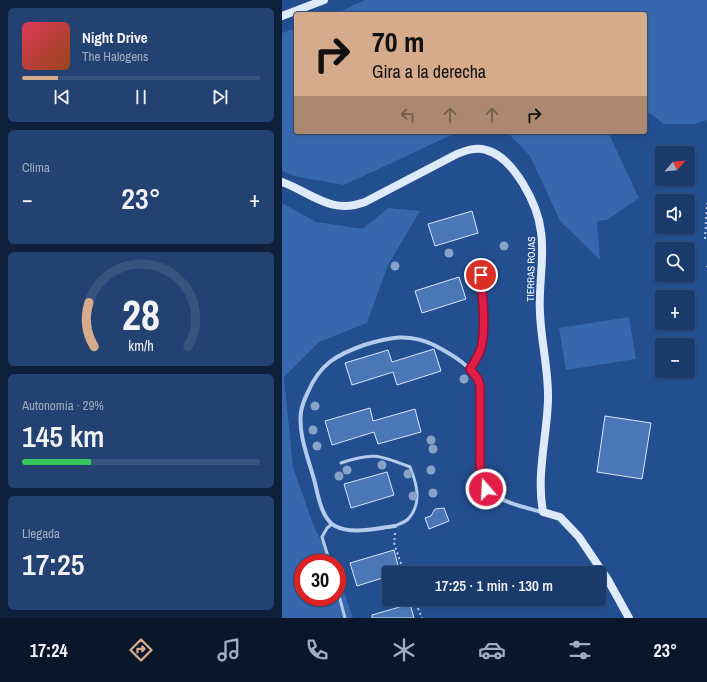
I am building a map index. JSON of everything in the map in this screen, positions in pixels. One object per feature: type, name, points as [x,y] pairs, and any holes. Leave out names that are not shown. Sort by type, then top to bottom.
[{"type":"street","points":[[282,16],[324,0]]},
{"type":"street","name":"TIERRAS ROJAS","points":[[282,182],[327,204],[335,206],[351,206],[365,202],[457,154],[468,150],[488,150],[497,154],[508,162],[523,183],[533,204],[541,231],[543,250],[540,312],[548,400],[540,495],[543,512]]},
{"type":"street","points":[[395,526],[345,530],[332,524],[320,506],[302,435],[301,411],[313,380],[324,365],[336,356],[383,339],[403,336],[424,341],[435,346],[470,369],[478,379],[480,386],[480,477],[486,489],[496,496],[514,504],[560,518],[578,537],[608,580],[629,618]]},
{"type":"lane","points":[[470,369],[477,359],[482,345],[483,330],[481,275]]},
{"type":"lane","points":[[341,463],[370,455],[388,459],[410,468],[416,481],[418,494],[415,507],[408,519],[395,526]]},
{"type":"lane","points":[[327,554],[322,537],[327,528],[332,524]]},
{"type":"lane","points":[[342,606],[345,618]]},
{"type":"path","points":[[705,239],[707,203]]},
{"type":"path","points":[[395,526],[394,543],[402,566]]},
{"type":"path","points":[[417,606],[422,618]]},
{"type":"shaded area","points":[[365,0],[707,0],[707,120],[695,124],[664,124],[647,111],[647,12],[339,12]]},
{"type":"shaded area","points":[[294,29],[294,134],[454,134],[344,185],[294,176],[282,171],[282,33]]},
{"type":"shaded area","points":[[509,134],[609,134],[639,198],[607,220],[597,221],[600,260],[560,221],[530,156]]},
{"type":"shaded area","points":[[282,203],[316,222],[363,229],[388,208],[420,211],[388,265],[367,323],[319,342],[284,377],[293,467],[314,527],[328,554],[294,554],[294,606],[346,606],[346,597],[353,618],[282,618]]},
{"type":"shaded area","points":[[629,317],[636,359],[566,370],[559,328]]},
{"type":"building","points":[[472,211],[478,233],[435,246],[428,224]]},
{"type":"building","points":[[459,277],[466,299],[422,313],[415,291]]},
{"type":"building","points":[[434,349],[441,371],[397,385],[393,372],[352,385],[345,363],[388,350],[392,362]]},
{"type":"building","points":[[370,408],[373,421],[415,409],[421,432],[378,444],[374,432],[332,445],[325,421]]},
{"type":"building","points":[[605,416],[651,423],[642,479],[597,472]]},
{"type":"building","points":[[387,472],[394,495],[351,508],[344,484]]},
{"type":"building","points":[[444,508],[449,521],[429,529],[425,518],[431,516],[435,509]]},
{"type":"building","points":[[394,550],[398,566],[382,566],[382,578],[357,586],[350,563]]},
{"type":"building","points":[[403,606],[411,606],[414,618],[372,618],[372,615]]},
{"type":"route","points":[[481,275],[483,330],[482,345],[477,359],[470,369],[478,379],[480,386],[480,477],[486,489]]}]
